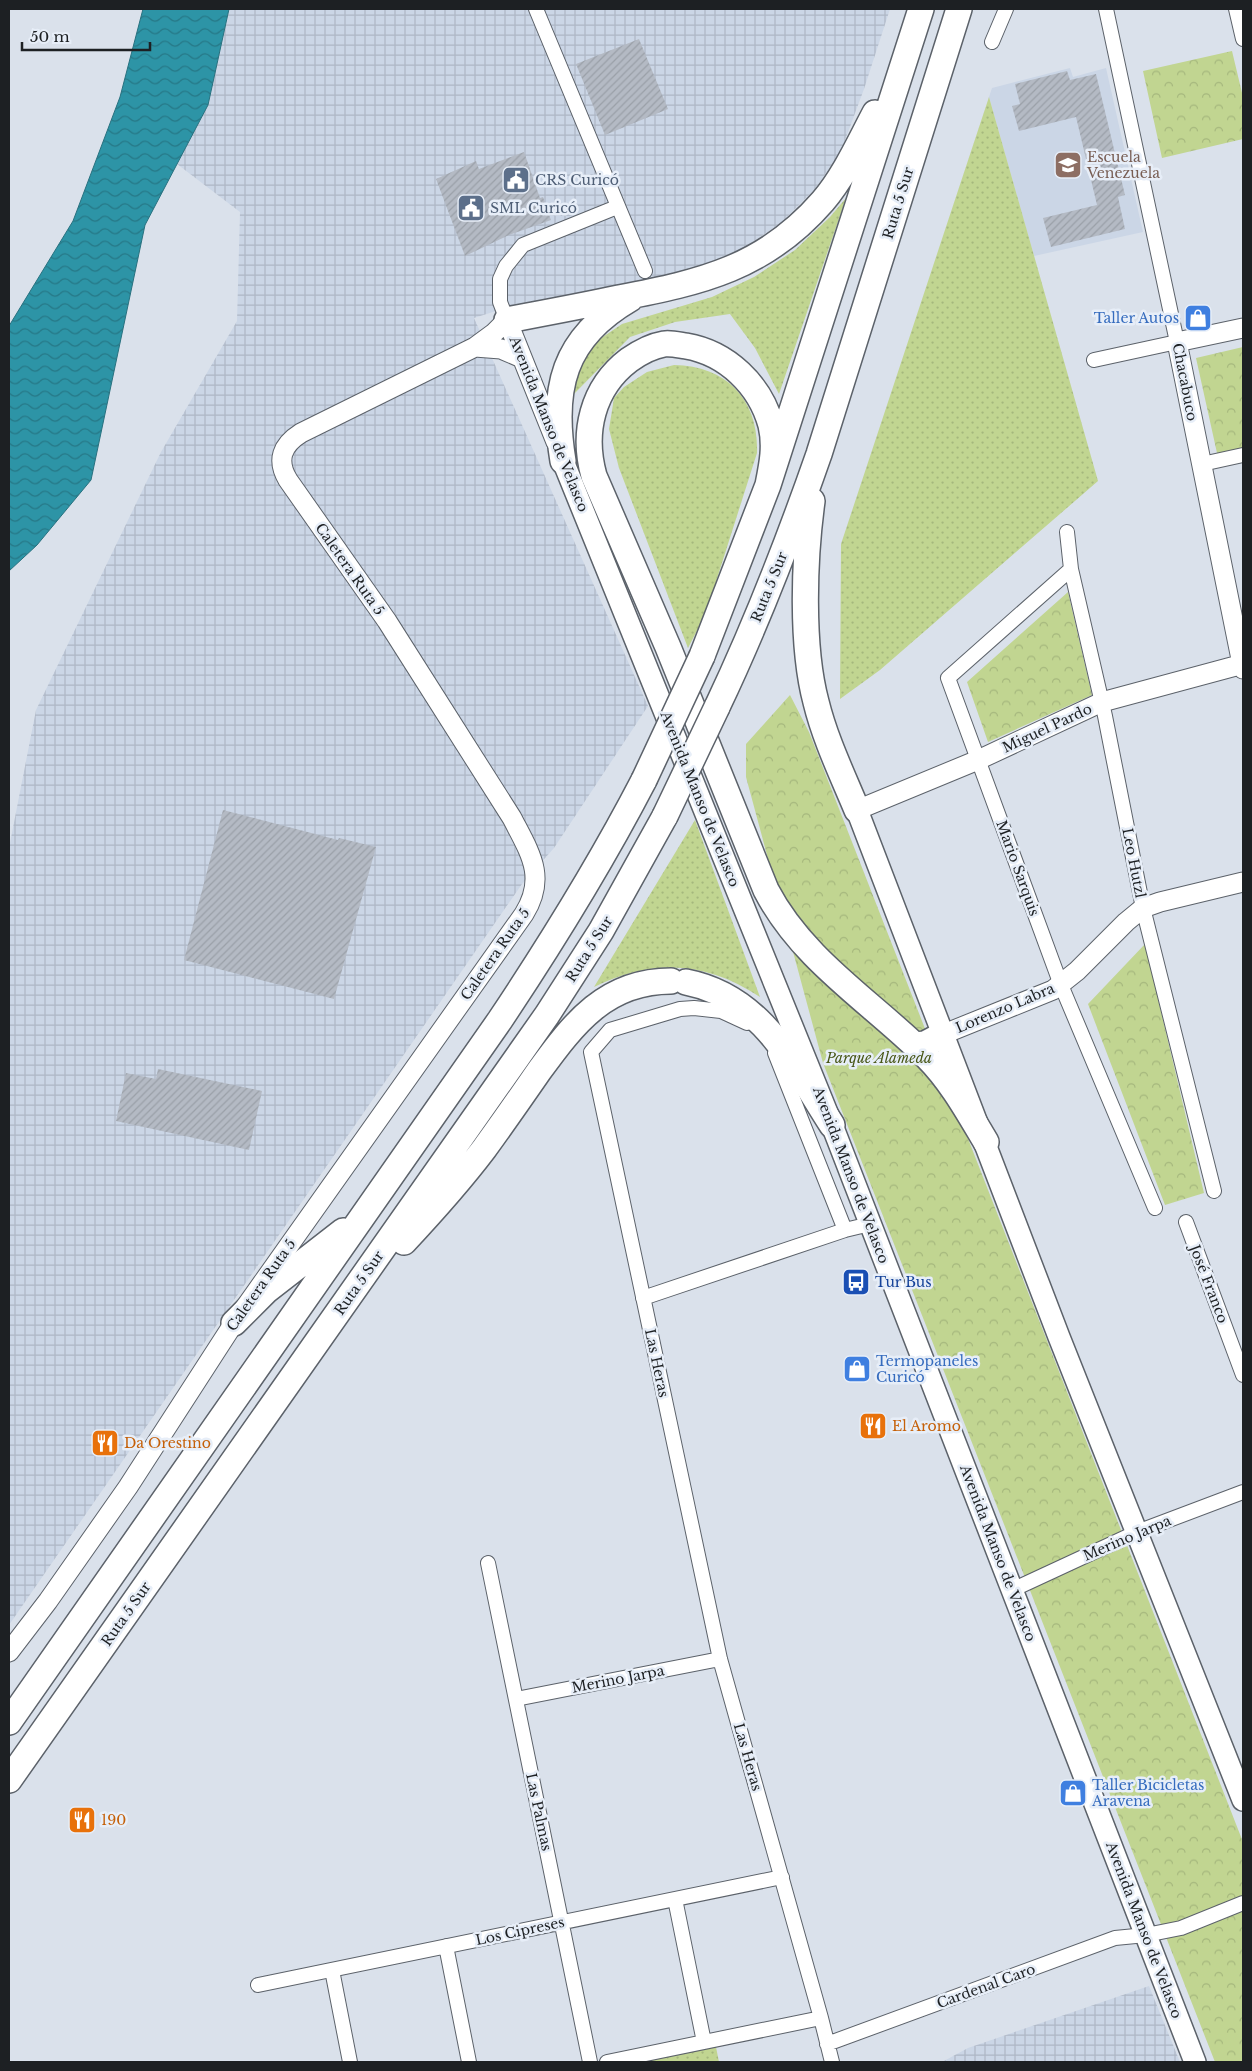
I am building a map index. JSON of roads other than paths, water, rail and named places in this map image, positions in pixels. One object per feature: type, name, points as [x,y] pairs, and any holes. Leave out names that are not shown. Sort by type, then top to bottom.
[{"type":"highway","points":[[9,1722],[500,1020],[542,957],[615,835],[644,780],[702,656],[768,485],[921,9]]},
{"type":"highway","name":"Ruta 5 Sur","points":[[9,1780],[547,1015],[601,931],[665,816],[717,707],[764,600],[796,520],[819,454],[958,9]]},
{"type":"highway","points":[[507,320],[641,283],[685,285],[736,268],[768,250],[795,230],[822,201],[841,175],[904,63]]},
{"type":"highway","points":[[563,461],[559,438],[558,402],[567,366],[580,342],[598,322],[617,307],[641,283]]},
{"type":"highway","points":[[768,485],[774,448],[771,426],[766,412],[752,386],[731,365],[719,357],[692,347],[664,344],[642,352],[622,365],[603,389],[593,410],[588,432],[589,454],[594,476],[668,647],[766,890],[784,920],[822,963],[915,1045],[946,1079],[986,1142]]},
{"type":"highway","points":[[819,454],[810,512],[807,568],[807,647],[810,677],[821,721],[857,810]]},
{"type":"highway","points":[[329,1326],[466,1172],[576,1024],[601,1002],[621,991],[642,984],[679,982],[704,986],[726,996],[752,1014],[782,1049],[832,1125]]},
{"type":"highway","points":[[915,1045],[925,1044],[944,1034]]},
{"type":"highway","points":[[234,1324],[266,1291],[340,1234],[372,1204]]},
{"type":"main road","name":"Avenida Manso de Velasco","points":[[563,461],[832,1125],[1195,2062]]},
{"type":"main road","points":[[857,810],[1059,1336],[1243,1800]]},
{"type":"street","points":[[536,9],[617,207],[641,283]]},
{"type":"street","points":[[992,42],[1006,9]]},
{"type":"street","name":"Chacabuco","points":[[1106,9],[1177,342],[1243,666]]},
{"type":"street","points":[[1236,9],[1243,39]]},
{"type":"street","points":[[507,320],[500,302],[500,279],[506,266],[523,245],[617,207]]},
{"type":"street","name":"Caletera Ruta 5","points":[[9,1652],[48,1601],[128,1487],[234,1324],[524,914],[533,897],[536,881],[532,864],[512,818],[406,649],[288,480],[281,465],[283,450],[295,437],[475,347],[507,320]]},
{"type":"street","name":"Avenida Manso de Velasco","points":[[507,320],[563,461]]},
{"type":"street","points":[[1094,360],[1243,328]]},
{"type":"street","points":[[475,347],[500,349],[522,358]]},
{"type":"street","points":[[1202,464],[1243,455]]},
{"type":"street","name":"Leo Hutzl","points":[[1067,532],[1071,569],[1102,702],[1143,908],[1214,1191]]},
{"type":"street","name":"Mario Sarquis","points":[[1071,569],[948,678],[1062,984],[1155,1208]]},
{"type":"street","name":"Miguel Pardo","points":[[857,810],[978,760],[1102,702],[1243,666]]},
{"type":"street","name":"Lorenzo Labra","points":[[944,1034],[1042,996],[1062,984],[1143,908],[1160,902],[1243,882]]},
{"type":"street","name":"Las Heras","points":[[832,2062],[720,1659],[591,1052],[610,1030],[680,1009],[714,1010],[734,1015],[746,1022],[762,1036],[776,1054],[844,1230]]},
{"type":"street","name":"José Franco","points":[[1186,1222],[1243,1375]]},
{"type":"street","points":[[643,1298],[844,1230],[870,1224]]},
{"type":"street","name":"Merino Jarpa","points":[[1012,1590],[1137,1532],[1243,1492]]},
{"type":"street","name":"Las Palmas","points":[[488,1563],[590,2062]]},
{"type":"street","name":"Merino Jarpa","points":[[516,1699],[720,1659]]},
{"type":"street","name":"Los Cipreses","points":[[258,1985],[782,1877]]},
{"type":"street","points":[[675,1900],[704,2042]]},
{"type":"street","name":"Cardenal Caro","points":[[827,2044],[1115,1938],[1146,1935],[1181,1928],[1243,1903]]},
{"type":"street","points":[[446,1946],[469,2062]]},
{"type":"street","points":[[332,1970],[350,2062]]},
{"type":"street","points":[[607,2062],[821,2018]]},
{"type":"water","points":[[143,9],[229,9],[208,105],[145,225],[91,480],[37,545],[9,571],[9,326],[73,221],[120,97]]},
{"type":"place","name":"Escuela Venezuela","points":[[1068,165]]},
{"type":"place","name":"CRS Curicó","points":[[516,180]]},
{"type":"place","name":"SML Curicó","points":[[471,208]]},
{"type":"place","name":"Taller Autos","points":[[1198,318]]},
{"type":"place","name":"Tur Bus","points":[[856,1282]]},
{"type":"place","name":"Termopaneles Curicó","points":[[857,1369]]},
{"type":"place","name":"El Aromo","points":[[873,1426]]},
{"type":"place","name":"Da Orestino","points":[[105,1443]]},
{"type":"place","name":"Taller Bicicletas Aravena","points":[[1073,1793]]},
{"type":"place","name":"190","points":[[82,1820]]},
{"type":"park label","name":"Parque Alameda","points":[[879,1058]]}]
